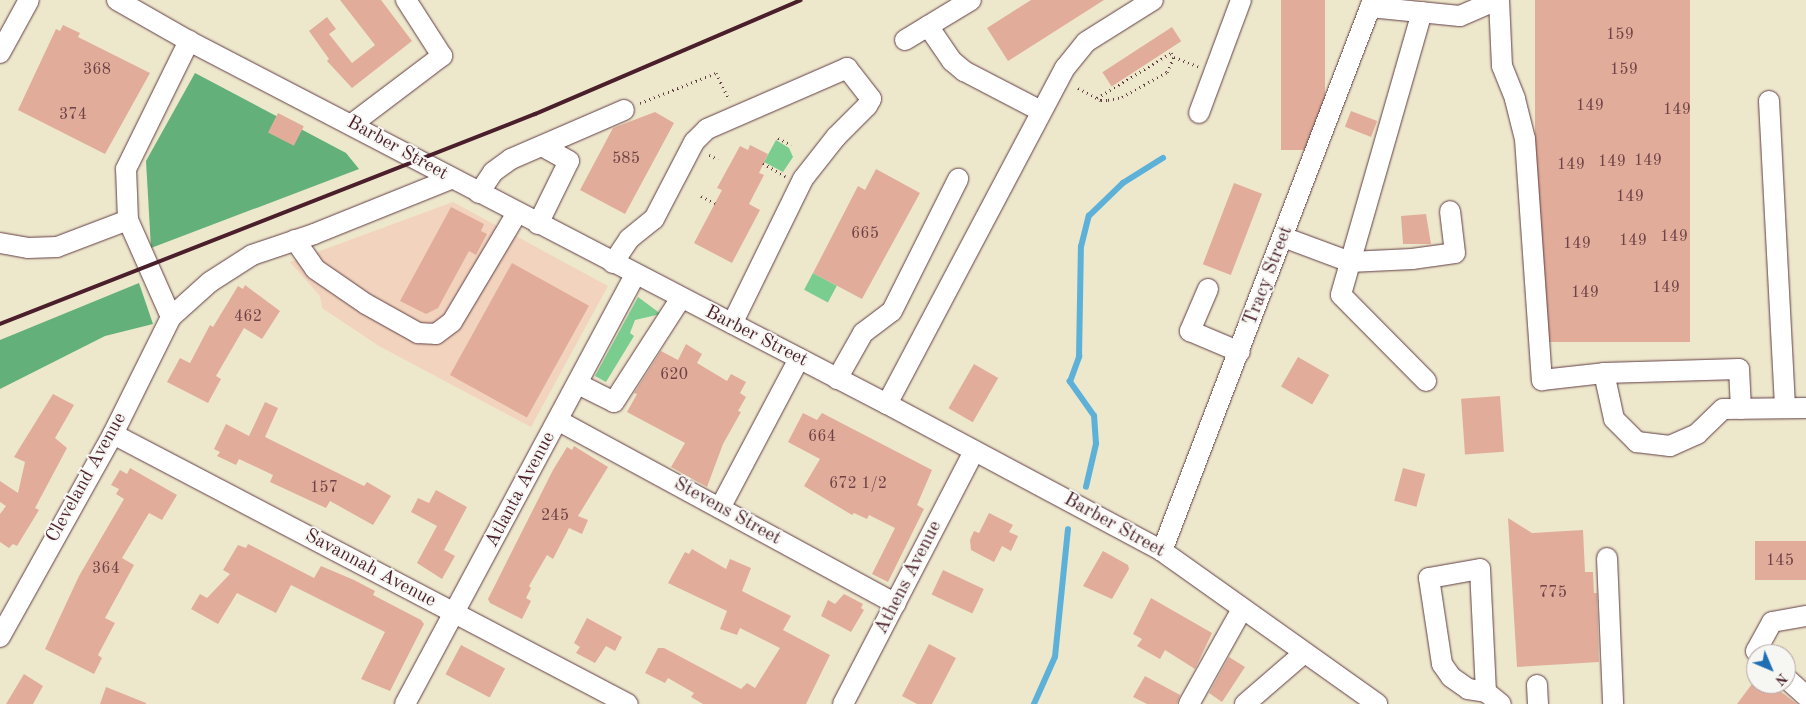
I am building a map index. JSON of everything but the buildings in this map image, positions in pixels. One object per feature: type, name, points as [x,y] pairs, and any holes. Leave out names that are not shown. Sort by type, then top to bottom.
[{"type":"street","points":[[0,53],[29,0]]},
{"type":"street","points":[[352,124],[442,56],[406,0]]},
{"type":"street","points":[[905,40],[971,0]]},
{"type":"street","points":[[887,404],[1041,111],[1066,68],[1086,42],[1153,0]]},
{"type":"street","points":[[1199,112],[1241,0]]},
{"type":"street","points":[[1372,4],[1460,16],[1498,0],[1502,66],[1515,99],[1525,139],[1542,380],[1604,374],[1739,368],[1740,409]]},
{"type":"street","name":"Barber Street","points":[[132,3],[189,41],[352,124],[478,193],[635,275],[887,404],[1162,551],[1304,653],[1366,701]]},
{"type":"street","name":"Tracy Street","points":[[1162,551],[1372,4]]},
{"type":"street","points":[[1422,12],[1341,295],[1426,381]]},
{"type":"street","points":[[928,26],[952,61],[964,71],[1041,111]]},
{"type":"street","points":[[170,317],[128,220],[126,169],[189,41]]},
{"type":"street","points":[[613,263],[629,239],[654,219],[694,142],[707,129],[847,68],[870,99],[867,106],[836,137],[803,178],[732,324]]},
{"type":"street","points":[[1768,101],[1785,408]]},
{"type":"street","points":[[478,193],[493,172],[511,159],[624,110]]},
{"type":"street","points":[[538,224],[569,161],[542,146]]},
{"type":"street","name":"Cleveland Avenue","points":[[0,637],[113,434],[170,317],[210,282],[252,254],[295,240],[452,179]]},
{"type":"street","points":[[837,379],[863,333],[892,311],[958,179]]},
{"type":"street","points":[[1283,237],[1350,262],[1412,260],[1455,253],[1450,211]]},
{"type":"street","points":[[295,240],[315,269],[366,304],[418,332],[436,334],[452,322],[517,213]]},
{"type":"street","points":[[0,243],[28,248],[58,247],[128,220]]},
{"type":"street","name":"Atlanta Avenue","points":[[405,704],[455,614],[635,275]]},
{"type":"street","points":[[1208,289],[1190,331],[1240,352]]},
{"type":"street","points":[[578,384],[614,402],[681,298]]},
{"type":"street","points":[[720,508],[799,359]]},
{"type":"street","points":[[1604,374],[1614,419],[1638,442],[1670,446],[1697,434],[1723,409],[1806,408]]},
{"type":"street","name":"Stevens Street","points":[[559,420],[896,604]]},
{"type":"street","name":"Savannah Avenue","points":[[113,434],[628,704]]},
{"type":"street","name":"Athens Avenue","points":[[843,704],[974,451]]},
{"type":"street","points":[[1608,558],[1613,704]]},
{"type":"street","points":[[1480,569],[1493,698],[1468,689],[1451,677],[1442,664],[1429,578],[1480,569]]},
{"type":"street","points":[[1189,704],[1242,609]]},
{"type":"street","points":[[1760,644],[1772,622],[1806,616]]},
{"type":"street","points":[[1245,704],[1304,653]]},
{"type":"street","points":[[1796,687],[1806,696]]},
{"type":"path","points":[[1097,98],[1171,52],[1174,57],[1190,63]]},
{"type":"path","points":[[1078,88],[1097,98],[1122,97],[1167,72],[1174,57]]},
{"type":"path","points":[[624,110],[716,73],[726,92]]},
{"type":"path","points":[[778,138],[791,145]]},
{"type":"path","points":[[763,164],[786,176]]},
{"type":"path","points":[[701,196],[715,202]]},
{"type":"shaded area","points":[[453,202],[608,286],[531,427],[379,346],[322,308],[320,296],[290,262]]},
{"type":"green space","points":[[195,73],[346,153],[359,169],[151,248],[146,161]]},
{"type":"green space","points":[[776,140],[789,148],[793,157],[783,172],[764,162]]},
{"type":"green space","points":[[813,273],[837,286],[828,302],[804,290]]},
{"type":"green space","points":[[139,283],[153,324],[105,336],[0,389],[0,340]]},
{"type":"green space","points":[[638,297],[661,314],[635,320],[630,333],[634,336],[606,382],[595,376]]},
{"type":"waterway","points":[[1086,487],[1096,444],[1094,416],[1070,382],[1079,357],[1081,247],[1089,216],[1123,183],[1163,158]]},
{"type":"waterway","points":[[1034,704],[1055,657],[1068,530]]},
{"type":"railway","points":[[0,324],[535,114],[801,0]]}]
